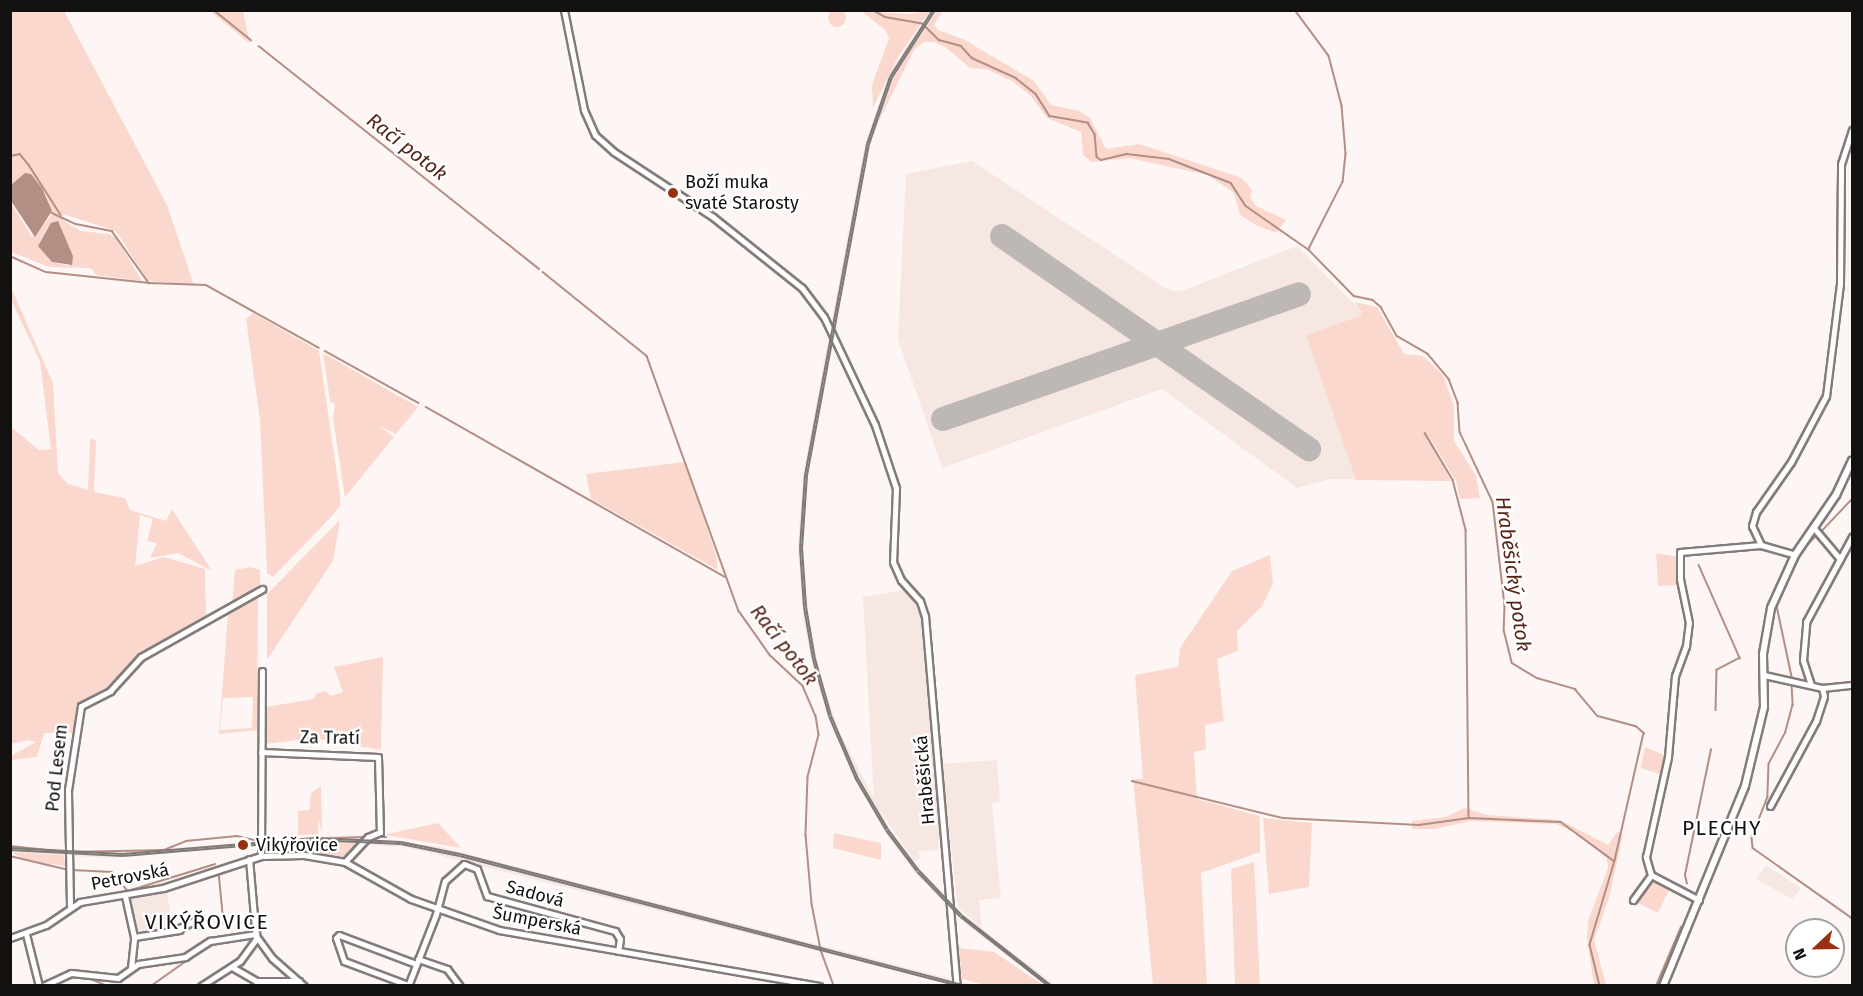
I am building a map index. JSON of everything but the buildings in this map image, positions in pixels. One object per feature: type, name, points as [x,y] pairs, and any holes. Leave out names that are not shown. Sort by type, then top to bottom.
[{"type":"main road","points":[[1663,986],[1745,786],[1763,716],[1764,675],[1771,608],[1795,555],[1817,531],[1852,461]]},
{"type":"street","name":"Hraběšická","points":[[564,10],[584,110],[595,135],[793,279],[824,317],[875,425],[894,477],[896,500],[892,553],[902,580],[920,601],[925,616],[957,986]]},
{"type":"street","points":[[1761,545],[1752,526],[1756,512],[1791,462],[1826,396],[1840,284],[1841,164],[1852,130]]},
{"type":"street","points":[[1817,531],[1840,559]]},
{"type":"street","points":[[1811,685],[1803,660],[1803,633],[1807,618],[1852,539]]},
{"type":"street","points":[[1699,900],[1652,875],[1646,857],[1668,757],[1675,676],[1686,646],[1689,623],[1680,579],[1680,552],[1761,545],[1795,555]]},
{"type":"street","name":"Pod Lesem","points":[[70,906],[68,790],[81,706],[110,691],[141,657],[262,589]]},
{"type":"street","points":[[261,856],[262,671]]},
{"type":"street","points":[[1764,675],[1822,688],[1852,685]]},
{"type":"street","points":[[1770,806],[1816,721],[1824,696],[1822,688]]},
{"type":"street","name":"Za Tratí","points":[[261,752],[378,757],[380,832],[368,837],[345,862]]},
{"type":"street","name":"Petrovská","points":[[10,938],[46,925],[70,906],[92,899],[125,896],[261,856]]},
{"type":"street","name":"Šumperská","points":[[261,856],[317,856],[345,862],[438,909],[509,932],[819,986]]},
{"type":"street","points":[[249,859],[256,938],[272,958],[299,981]]},
{"type":"street","name":"Sadová","points":[[438,909],[445,881],[459,866],[468,864],[477,869],[487,896],[615,931],[620,939],[618,951]]},
{"type":"street","points":[[1634,900],[1652,875]]},
{"type":"street","points":[[125,896],[134,937],[131,968]]},
{"type":"street","points":[[438,909],[417,961],[408,985],[344,961],[340,955],[336,938],[339,935],[417,961],[447,969],[460,986]]},
{"type":"street","points":[[134,937],[176,931],[194,921]]},
{"type":"street","points":[[26,934],[41,986],[71,973],[113,979],[131,968],[184,957],[210,941],[256,938]]},
{"type":"street","points":[[201,986],[232,968],[256,938]]},
{"type":"street","points":[[232,968],[256,981],[299,981]]},
{"type":"shaded area","points":[[833,9],[841,9],[846,14],[844,25],[833,27],[828,22],[828,14]]},
{"type":"shaded area","points":[[11,11],[64,11],[167,205],[194,285],[148,281],[116,231],[63,214],[64,221],[81,231],[109,234],[116,238],[142,281],[96,275],[91,268],[49,267],[11,252],[10,201],[32,237],[52,215],[46,195],[29,173],[11,185]],"holes":[[[57,221],[73,256],[69,266],[52,262]]]},
{"type":"shaded area","points":[[210,11],[243,11],[250,44]]},
{"type":"shaded area","points":[[861,11],[908,14],[930,11],[898,57],[873,108],[872,85],[889,38],[885,30]]},
{"type":"shaded area","points":[[930,11],[937,11],[896,71],[870,144],[808,475],[803,548],[809,617],[819,671],[838,729],[889,828],[920,869],[963,914],[1055,985],[1045,985],[968,926],[915,873],[884,831],[833,731],[814,672],[803,618],[798,548],[803,475],[865,143],[892,69]]},
{"type":"shaded area","points":[[937,11],[943,11],[934,25],[938,30],[963,39],[1034,81],[1051,105],[1079,111],[1090,118],[1106,149],[1139,144],[1242,178],[1252,190],[1250,197],[1256,206],[1286,220],[1276,233],[1256,225],[1240,215],[1234,193],[1208,175],[1129,158],[1092,162],[1083,155],[1081,132],[1047,118],[1030,95],[1012,81],[986,69],[970,68],[945,47],[934,42],[924,42],[914,50],[878,123],[896,71]]},
{"type":"shaded area","points":[[972,161],[1167,289],[1179,292],[1297,246],[1372,322],[1443,480],[1330,479],[1297,488],[1162,389],[942,468],[898,339],[906,174]]},
{"type":"shaded area","points":[[25,173],[31,174],[42,188],[52,211],[35,237],[11,201],[11,185]]},
{"type":"shaded area","points":[[58,221],[73,256],[72,265],[52,262],[38,246],[51,223]]},
{"type":"shaded area","points":[[10,285],[53,383],[58,473],[68,484],[88,490],[90,438],[96,441],[94,492],[125,498],[130,510],[166,521],[172,509],[212,571],[178,553],[150,558],[157,543],[147,541],[153,519],[140,515],[135,566],[164,557],[205,569],[206,621],[137,657],[111,687],[79,706],[73,733],[44,733],[37,757],[11,760],[11,756],[36,742],[29,740],[11,744],[11,427],[39,450],[51,449],[40,361],[11,300]]},
{"type":"shaded area","points":[[1354,302],[1377,307],[1404,354],[1423,356],[1443,375],[1454,406],[1454,441],[1476,476],[1480,498],[1460,499],[1456,481],[1427,433],[1451,481],[1356,480],[1306,335],[1360,316],[1362,312]]},
{"type":"shaded area","points":[[253,313],[319,351],[340,495],[340,506],[332,516],[273,577],[267,573],[260,420],[246,319]]},
{"type":"shaded area","points":[[323,353],[418,407],[396,434],[378,425],[394,437],[345,497],[333,418],[335,404],[330,401]]},
{"type":"shaded area","points":[[685,462],[716,555],[718,570],[591,499],[586,474]]},
{"type":"shaded area","points":[[340,520],[333,561],[267,660],[267,594]]},
{"type":"shaded area","points":[[1656,553],[1679,557],[1679,585],[1658,586]]},
{"type":"shaded area","points":[[1270,555],[1273,584],[1262,606],[1237,631],[1238,651],[1217,659],[1224,721],[1205,725],[1206,749],[1194,752],[1197,799],[1260,816],[1260,852],[1201,873],[1207,985],[1153,985],[1133,779],[1143,779],[1135,675],[1178,667],[1180,648],[1232,571]]},
{"type":"shaded area","points":[[250,567],[260,570],[260,584],[232,606],[235,570]]},
{"type":"shaded area","points":[[905,590],[918,605],[922,618],[943,838],[938,841],[939,850],[918,851],[920,859],[914,861],[874,801],[863,597]]},
{"type":"shaded area","points":[[258,597],[257,730],[219,734],[228,614]],"holes":[[[253,697],[252,728],[220,730],[223,698]]]},
{"type":"shaded area","points":[[383,657],[381,750],[313,738],[265,744],[266,707],[313,699],[317,693],[326,691],[330,696],[343,692],[334,667]]},
{"type":"shaded area","points":[[1645,747],[1666,756],[1662,775],[1641,768]]},
{"type":"shaded area","points":[[997,760],[1000,802],[992,803],[1001,898],[979,900],[982,929],[958,907],[941,764]]},
{"type":"shaded area","points":[[321,786],[322,834],[319,820],[318,834],[298,835],[298,811],[309,810],[311,793]]},
{"type":"shaded area","points":[[1464,808],[1488,815],[1560,820],[1608,845],[1618,831],[1623,835],[1609,898],[1594,940],[1606,985],[1594,985],[1587,938],[1588,921],[1608,868],[1607,858],[1574,832],[1556,824],[1470,821],[1435,829],[1412,829],[1412,821],[1446,817]]},
{"type":"shaded area","points":[[1263,818],[1312,823],[1309,887],[1269,894]]},
{"type":"shaded area","points":[[438,823],[461,848],[386,835],[387,834]]},
{"type":"shaded area","points":[[834,833],[881,843],[881,860],[833,848]]},
{"type":"shaded area","points":[[346,835],[440,847],[974,985],[952,985],[406,847],[315,842],[107,858],[11,852],[10,846],[122,852]]},
{"type":"shaded area","points":[[291,842],[360,843],[344,859],[319,853],[263,851],[262,845]]},
{"type":"shaded area","points":[[11,852],[63,855],[66,866],[27,861]]},
{"type":"shaded area","points":[[1254,862],[1260,985],[1235,985],[1231,869]]},
{"type":"shaded area","points":[[1766,865],[1801,888],[1792,899],[1756,879]]},
{"type":"shaded area","points":[[1651,880],[1669,890],[1658,913],[1636,902]]},
{"type":"shaded area","points":[[166,888],[173,929],[136,934],[128,899]]},
{"type":"shaded area","points":[[959,948],[994,952],[1043,985],[985,985],[962,979]]},
{"type":"waterway","name":"Račí potok","points":[[214,10],[251,40]]},
{"type":"waterway","name":"Hraběšický potok","points":[[873,10],[885,17],[923,24],[939,40],[961,46],[972,58],[1016,78],[1036,94],[1050,116],[1088,123],[1095,134],[1097,157],[1101,160],[1127,154],[1169,159],[1231,183],[1246,206],[1309,250],[1354,296],[1373,300],[1381,307],[1397,336],[1428,354],[1449,379],[1458,403],[1460,432],[1493,502],[1505,606],[1504,630],[1512,663],[1537,678],[1575,689],[1598,716],[1636,726],[1644,733],[1615,861],[1590,945],[1600,986]]},
{"type":"waterway","points":[[1295,10],[1329,56],[1342,106],[1346,154],[1343,182],[1309,249]]},
{"type":"waterway","name":"Račí potok","points":[[259,46],[539,269]]},
{"type":"waterway","points":[[10,156],[20,154],[61,215]]},
{"type":"waterway","points":[[52,213],[76,224],[112,231],[149,283],[206,285],[319,348]]},
{"type":"waterway","points":[[10,256],[46,272],[149,283]]},
{"type":"waterway","name":"Račí potok","points":[[543,272],[647,356],[739,611],[770,655],[803,686],[816,716],[819,735],[808,777],[806,835],[812,904],[821,950],[834,986]]},
{"type":"waterway","points":[[325,351],[419,403]]},
{"type":"waterway","points":[[426,407],[725,577]]},
{"type":"waterway","points":[[1425,433],[1453,480],[1466,530],[1469,818]]},
{"type":"waterway","points":[[1820,533],[1852,499]]},
{"type":"waterway","points":[[1792,679],[1776,604],[1803,549],[1816,536]]},
{"type":"waterway","points":[[1699,565],[1740,658],[1717,670],[1716,710]]},
{"type":"waterway","points":[[1792,684],[1793,705],[1786,732],[1769,764],[1768,797],[1752,838],[1753,848],[1852,918]]},
{"type":"waterway","points":[[1687,884],[1685,875],[1711,750]]},
{"type":"waterway","points":[[258,816],[259,760]]},
{"type":"waterway","points":[[1132,781],[1283,818],[1419,825],[1469,818],[1561,822],[1614,861]]},
{"type":"waterway","points":[[258,821],[258,841]]},
{"type":"waterway","points":[[71,852],[164,850],[186,841],[237,836],[258,841]]},
{"type":"waterway","points":[[264,841],[364,837]]},
{"type":"waterway","points":[[375,837],[386,837]]},
{"type":"waterway","points":[[10,846],[66,852]]},
{"type":"waterway","points":[[10,856],[65,869]]},
{"type":"waterway","points":[[72,870],[112,872],[128,891],[215,864]]},
{"type":"waterway","points":[[219,872],[224,924]]},
{"type":"waterway","points":[[1656,986],[1681,927]]},
{"type":"waterway","points":[[151,986],[209,945],[220,942]]},
{"type":"waterway","points":[[257,942],[268,957]]},
{"type":"waterway","points":[[274,963],[283,971]]},
{"type":"waterway","points":[[87,977],[107,986]]},
{"type":"waterway","points":[[301,980],[307,986]]},
{"type":"runway","points":[[1002,236],[1309,449]]},
{"type":"runway","points":[[943,419],[1299,294]]},
{"type":"railway","points":[[934,10],[891,77],[868,144],[806,475],[801,548],[805,607],[814,659],[830,716],[857,779],[887,830],[918,871],[961,916],[1050,986]]},
{"type":"railway","points":[[10,849],[123,855],[314,839],[401,843],[460,855],[963,986]]},
{"type":"place","name":"Boží muka svaté Starosty","points":[[673,193]]},
{"type":"place","name":"Vikýřovice","points":[[243,845]]},
{"type":"district","name":"PLECHY","points":[[1722,828]]},
{"type":"district","name":"VIKÝŘOVICE","points":[[207,922]]}]
